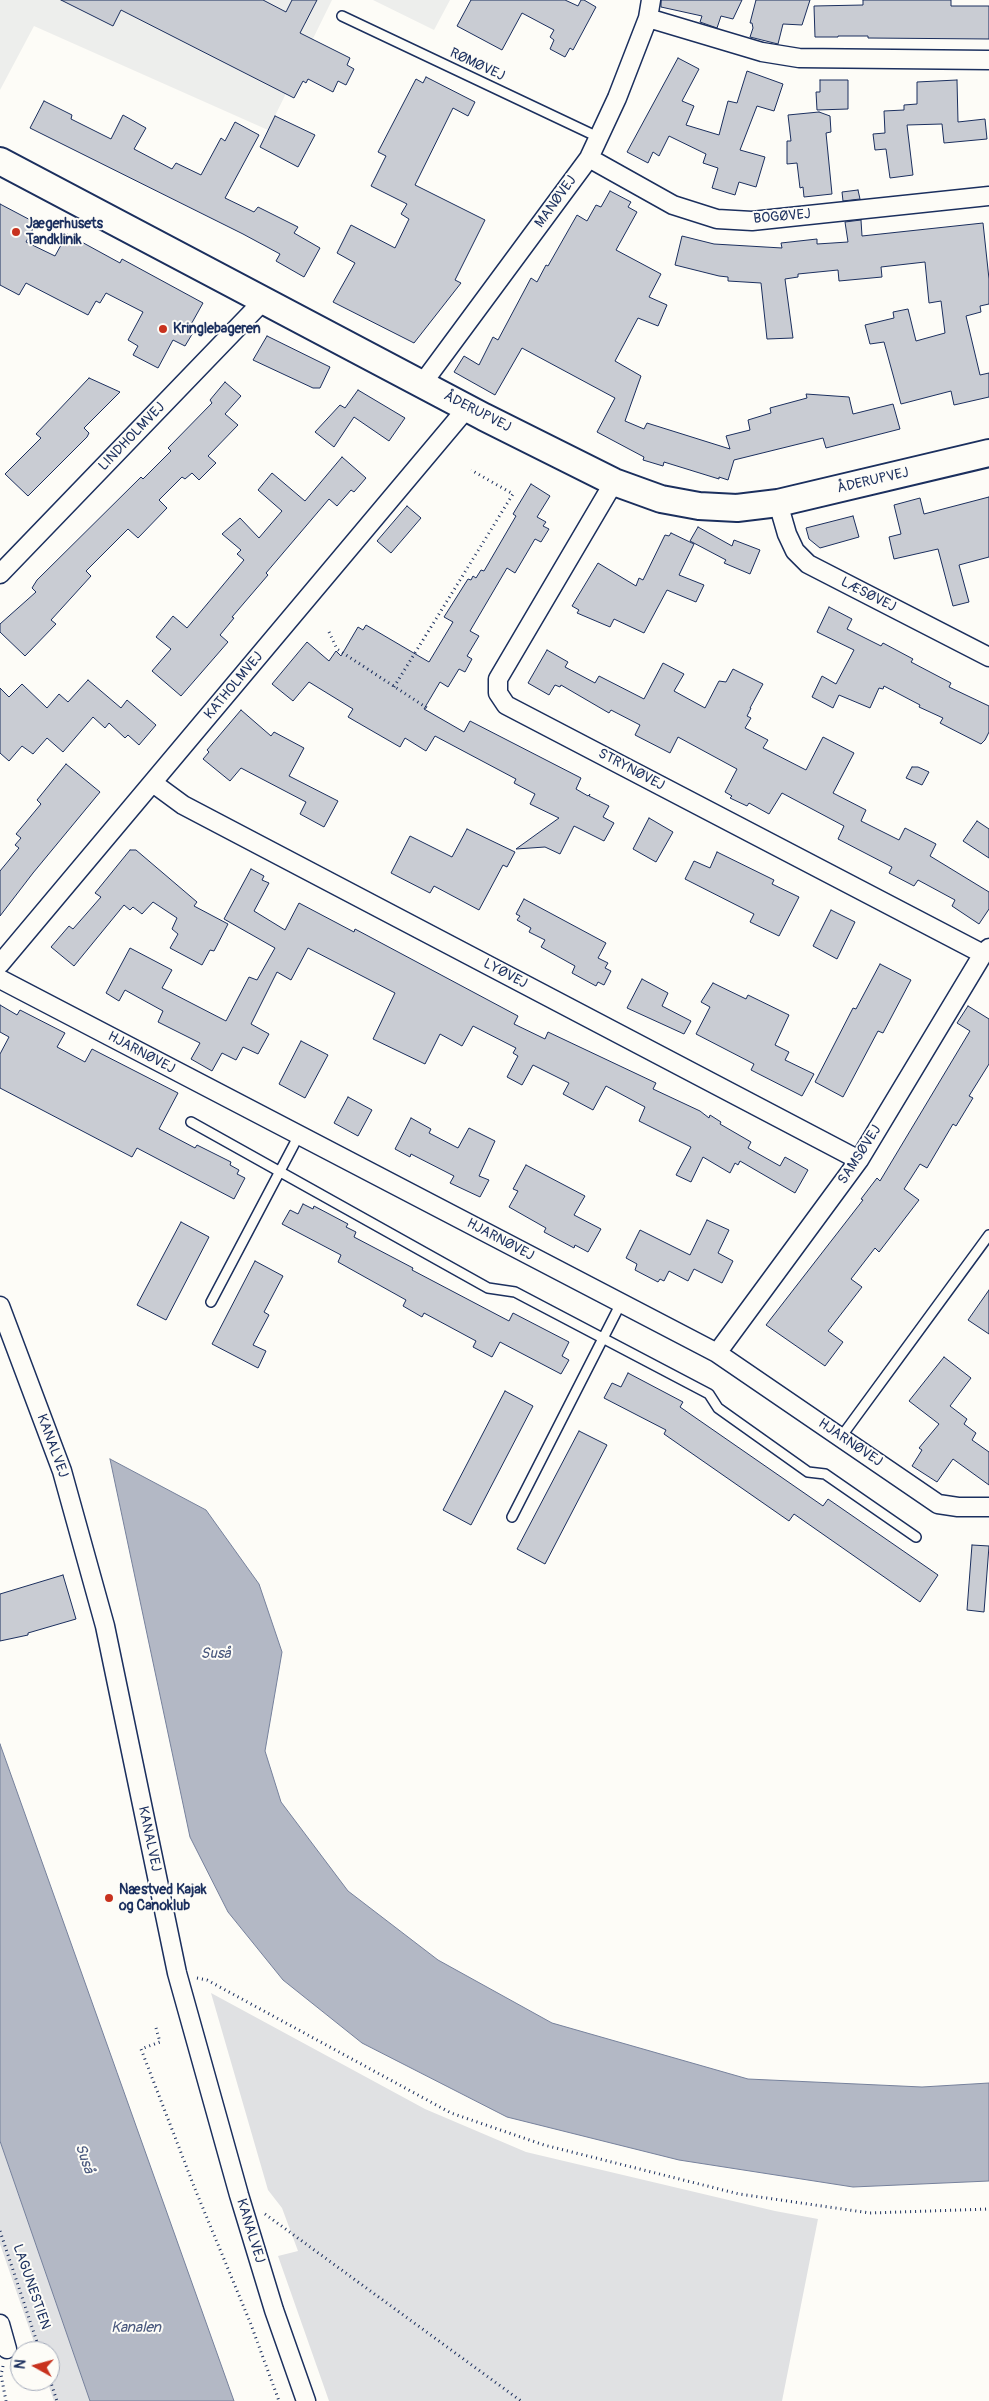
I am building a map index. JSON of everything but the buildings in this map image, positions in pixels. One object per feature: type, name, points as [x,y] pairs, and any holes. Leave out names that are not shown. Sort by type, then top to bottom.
[{"type":"street","name":"MANØVEJ","points":[[422,384],[589,158],[600,138],[648,18],[651,0]]},
{"type":"street","points":[[648,18],[762,52],[799,58],[989,60]]},
{"type":"street","name":"BOGØVEJ","points":[[589,158],[673,205],[717,219],[752,221],[989,196]]},
{"type":"street","name":"ÅDERUPVEJ","points":[[0,160],[468,408],[614,482],[661,499],[699,506],[736,508],[778,503],[989,453]]},
{"type":"street","name":"LINDHOLMVEJ","points":[[0,574],[265,299]]},
{"type":"street","name":"KATHOLMVEJ","points":[[0,964],[468,408]]},
{"type":"street","name":"STRYNØVEJ","points":[[614,482],[498,679],[498,692],[506,705],[986,951]]},
{"type":"street","name":"LÆSØVEJ","points":[[778,503],[787,534],[795,551],[808,564],[989,657]]},
{"type":"street","name":"LYØVEJ","points":[[153,783],[183,805],[859,1160]]},
{"type":"street","name":"SAMSØVEJ","points":[[717,1353],[859,1160],[986,951]]},
{"type":"street","name":"HJARNØVEJ","points":[[0,979],[717,1353],[938,1504],[958,1508],[989,1507]]},
{"type":"street","name":"KANALVEJ","points":[[0,1306],[62,1471],[105,1626],[177,1973],[239,2195],[274,2310],[306,2401]]},
{"type":"street","points":[[0,2324],[7,2348]]},
{"type":"lane","name":"RØMØVEJ","points":[[342,16],[600,138]]},
{"type":"lane","points":[[191,1122],[488,1288],[515,1292],[710,1394],[718,1408],[808,1472],[825,1474],[916,1536]]},
{"type":"lane","points":[[211,1302],[299,1135]]},
{"type":"lane","points":[[841,1437],[989,1235]]},
{"type":"lane","points":[[512,1517],[620,1303]]},
{"type":"path","points":[[394,687],[513,494],[471,470]]},
{"type":"path","points":[[329,632],[337,649],[430,710]]},
{"type":"path","points":[[177,1973],[207,1980],[451,2113],[544,2146],[739,2194],[870,2213],[989,2209]]},
{"type":"path","points":[[156,2028],[160,2042],[141,2049],[195,2189],[250,2322],[279,2401]]},
{"type":"path","points":[[239,2195],[521,2401]]},
{"type":"path","name":"LAGUNESTIEN","points":[[0,2231],[37,2341]]},
{"type":"path","points":[[6,2401],[1,2375],[7,2348]]},
{"type":"shaded area","points":[[0,0],[332,0],[268,130],[34,26],[0,90]]},
{"type":"shaded area","points":[[373,0],[450,0],[434,30]]},
{"type":"shaded area","points":[[211,1993],[425,2109],[526,2152],[775,2211],[818,2219],[782,2401],[329,2401],[278,2256],[298,2251],[282,2208],[268,2190]]},
{"type":"shaded area","points":[[0,2141],[90,2401],[54,2401],[50,2391],[60,2391],[60,2341],[34,2341],[0,2244]]},
{"type":"water","name":"Suså","points":[[110,1459],[206,1510],[259,1584],[282,1652],[265,1751],[281,1802],[348,1891],[438,1960],[552,2023],[748,2079],[922,2087],[989,2083],[989,2181],[853,2187],[679,2160],[507,2117],[362,2043],[283,1980],[228,1912],[190,1837]]},
{"type":"water","name":"Kanalen","points":[[0,1744],[234,2401],[90,2401],[0,2141]]},
{"type":"place","name":"Jægerhusets Tandklinik","points":[[16,232]]},
{"type":"place","name":"Kringlebageren","points":[[163,329]]},
{"type":"place","name":"Næstved Kajak og Canoklub","points":[[109,1898]]}]
